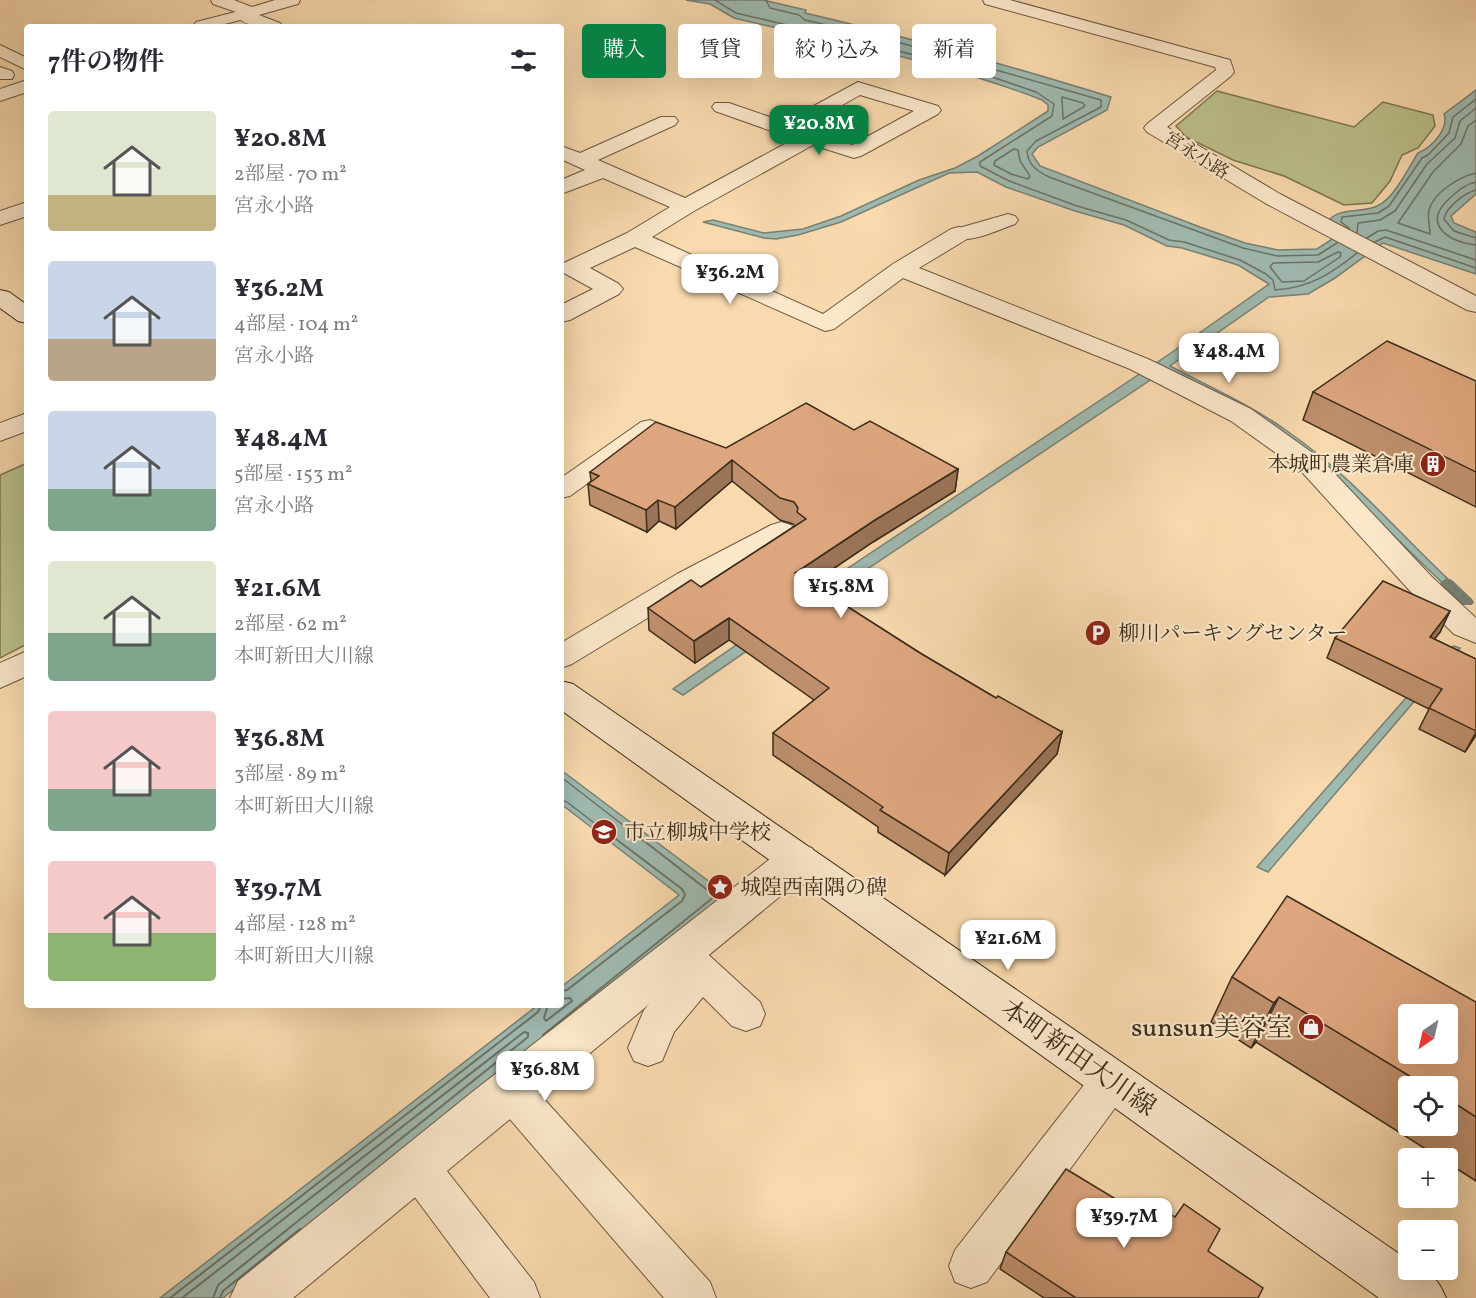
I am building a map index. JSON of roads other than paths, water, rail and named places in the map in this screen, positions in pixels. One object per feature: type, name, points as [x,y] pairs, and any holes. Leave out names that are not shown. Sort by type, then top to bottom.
[{"type":"street","points":[[219,0],[267,24]]},
{"type":"street","points":[[216,24],[292,0]]},
{"type":"street","name":"宮永小路","points":[[991,0],[1224,64],[1225,72],[1154,128],[1225,173],[1386,260],[1476,305]]},
{"type":"street","points":[[0,95],[24,87]]},
{"type":"street","points":[[722,107],[811,138],[854,152],[931,110],[858,87],[786,129]]},
{"type":"street","points":[[566,154],[668,121]]},
{"type":"street","points":[[564,313],[611,289],[572,268],[635,238],[686,206],[811,138]]},
{"type":"street","points":[[566,154],[686,206]]},
{"type":"street","points":[[564,187],[601,171]]},
{"type":"street","points":[[0,218],[24,210]]},
{"type":"street","points":[[635,238],[736,286],[825,324],[902,269],[959,234]]},
{"type":"street","points":[[902,269],[1140,364],[1241,415],[1311,465],[1421,584],[1465,626],[1476,632]]},
{"type":"street","points":[[0,297],[24,314]]},
{"type":"street","points":[[0,432],[24,422]]},
{"type":"street","name":"本町新田大川線","points":[[564,695],[1421,1298]]},
{"type":"street","points":[[255,1298],[510,1090],[691,962],[798,859]]},
{"type":"lane","points":[[959,234],[1008,220]]},
{"type":"lane","points":[[564,488],[650,427],[680,441]]},
{"type":"lane","points":[[564,655],[687,581],[781,531]]},
{"type":"lane","points":[[0,677],[24,664]]},
{"type":"lane","points":[[648,1048],[658,1022],[691,962],[746,1014]]},
{"type":"lane","points":[[971,1266],[1112,1080]]},
{"type":"lane","points":[[510,1090],[694,1298]]},
{"type":"lane","points":[[417,1166],[518,1298]]},
{"type":"water","points":[[686,0],[763,0],[806,10],[805,13],[850,24],[774,24],[774,27],[734,18],[710,4]]},
{"type":"water","points":[[900,37],[912,40],[912,60],[900,57]]},
{"type":"water","points":[[996,63],[1111,97],[1107,110],[1038,147],[1032,154],[1040,166],[1245,243],[1278,250],[1317,249],[1345,231],[1327,222],[1333,217],[1345,212],[1372,208],[1385,201],[1396,189],[1418,153],[1439,136],[1444,125],[1444,114],[1476,90],[1476,194],[1451,216],[1454,223],[1476,232],[1476,274],[1383,243],[1335,278],[1308,294],[1269,297],[1170,366],[1259,413],[1311,449],[1357,489],[1466,596],[1457,597],[1339,483],[1167,369],[803,612],[683,695],[673,689],[815,590],[1168,355],[1269,284],[1238,265],[1182,248],[1167,246],[1124,225],[1006,187],[977,172],[949,173],[841,222],[798,235],[776,239],[764,238],[703,222],[713,220],[764,233],[803,229],[841,216],[919,180],[955,168],[1048,111],[1048,105],[1042,100],[980,78],[996,78]]},
{"type":"water","points":[[1454,646],[1460,648],[1268,872],[1257,867],[1449,649]]},
{"type":"water","points":[[564,772],[727,895],[223,1298],[160,1298],[534,1008],[564,1008],[564,985],[679,895],[564,806]]},
{"type":"waterway","points":[[1447,583],[1467,602]]},
{"type":"place","name":"本城町農業倉庫","points":[[1433,464]]},
{"type":"place","name":"柳川パーキングセンター","points":[[1098,633]]},
{"type":"place","name":"市立柳城中学校","points":[[604,832]]},
{"type":"place","name":"城隍西南隅の碑","points":[[720,887]]},
{"type":"place","name":"sunsun美容室","points":[[1311,1027]]}]
